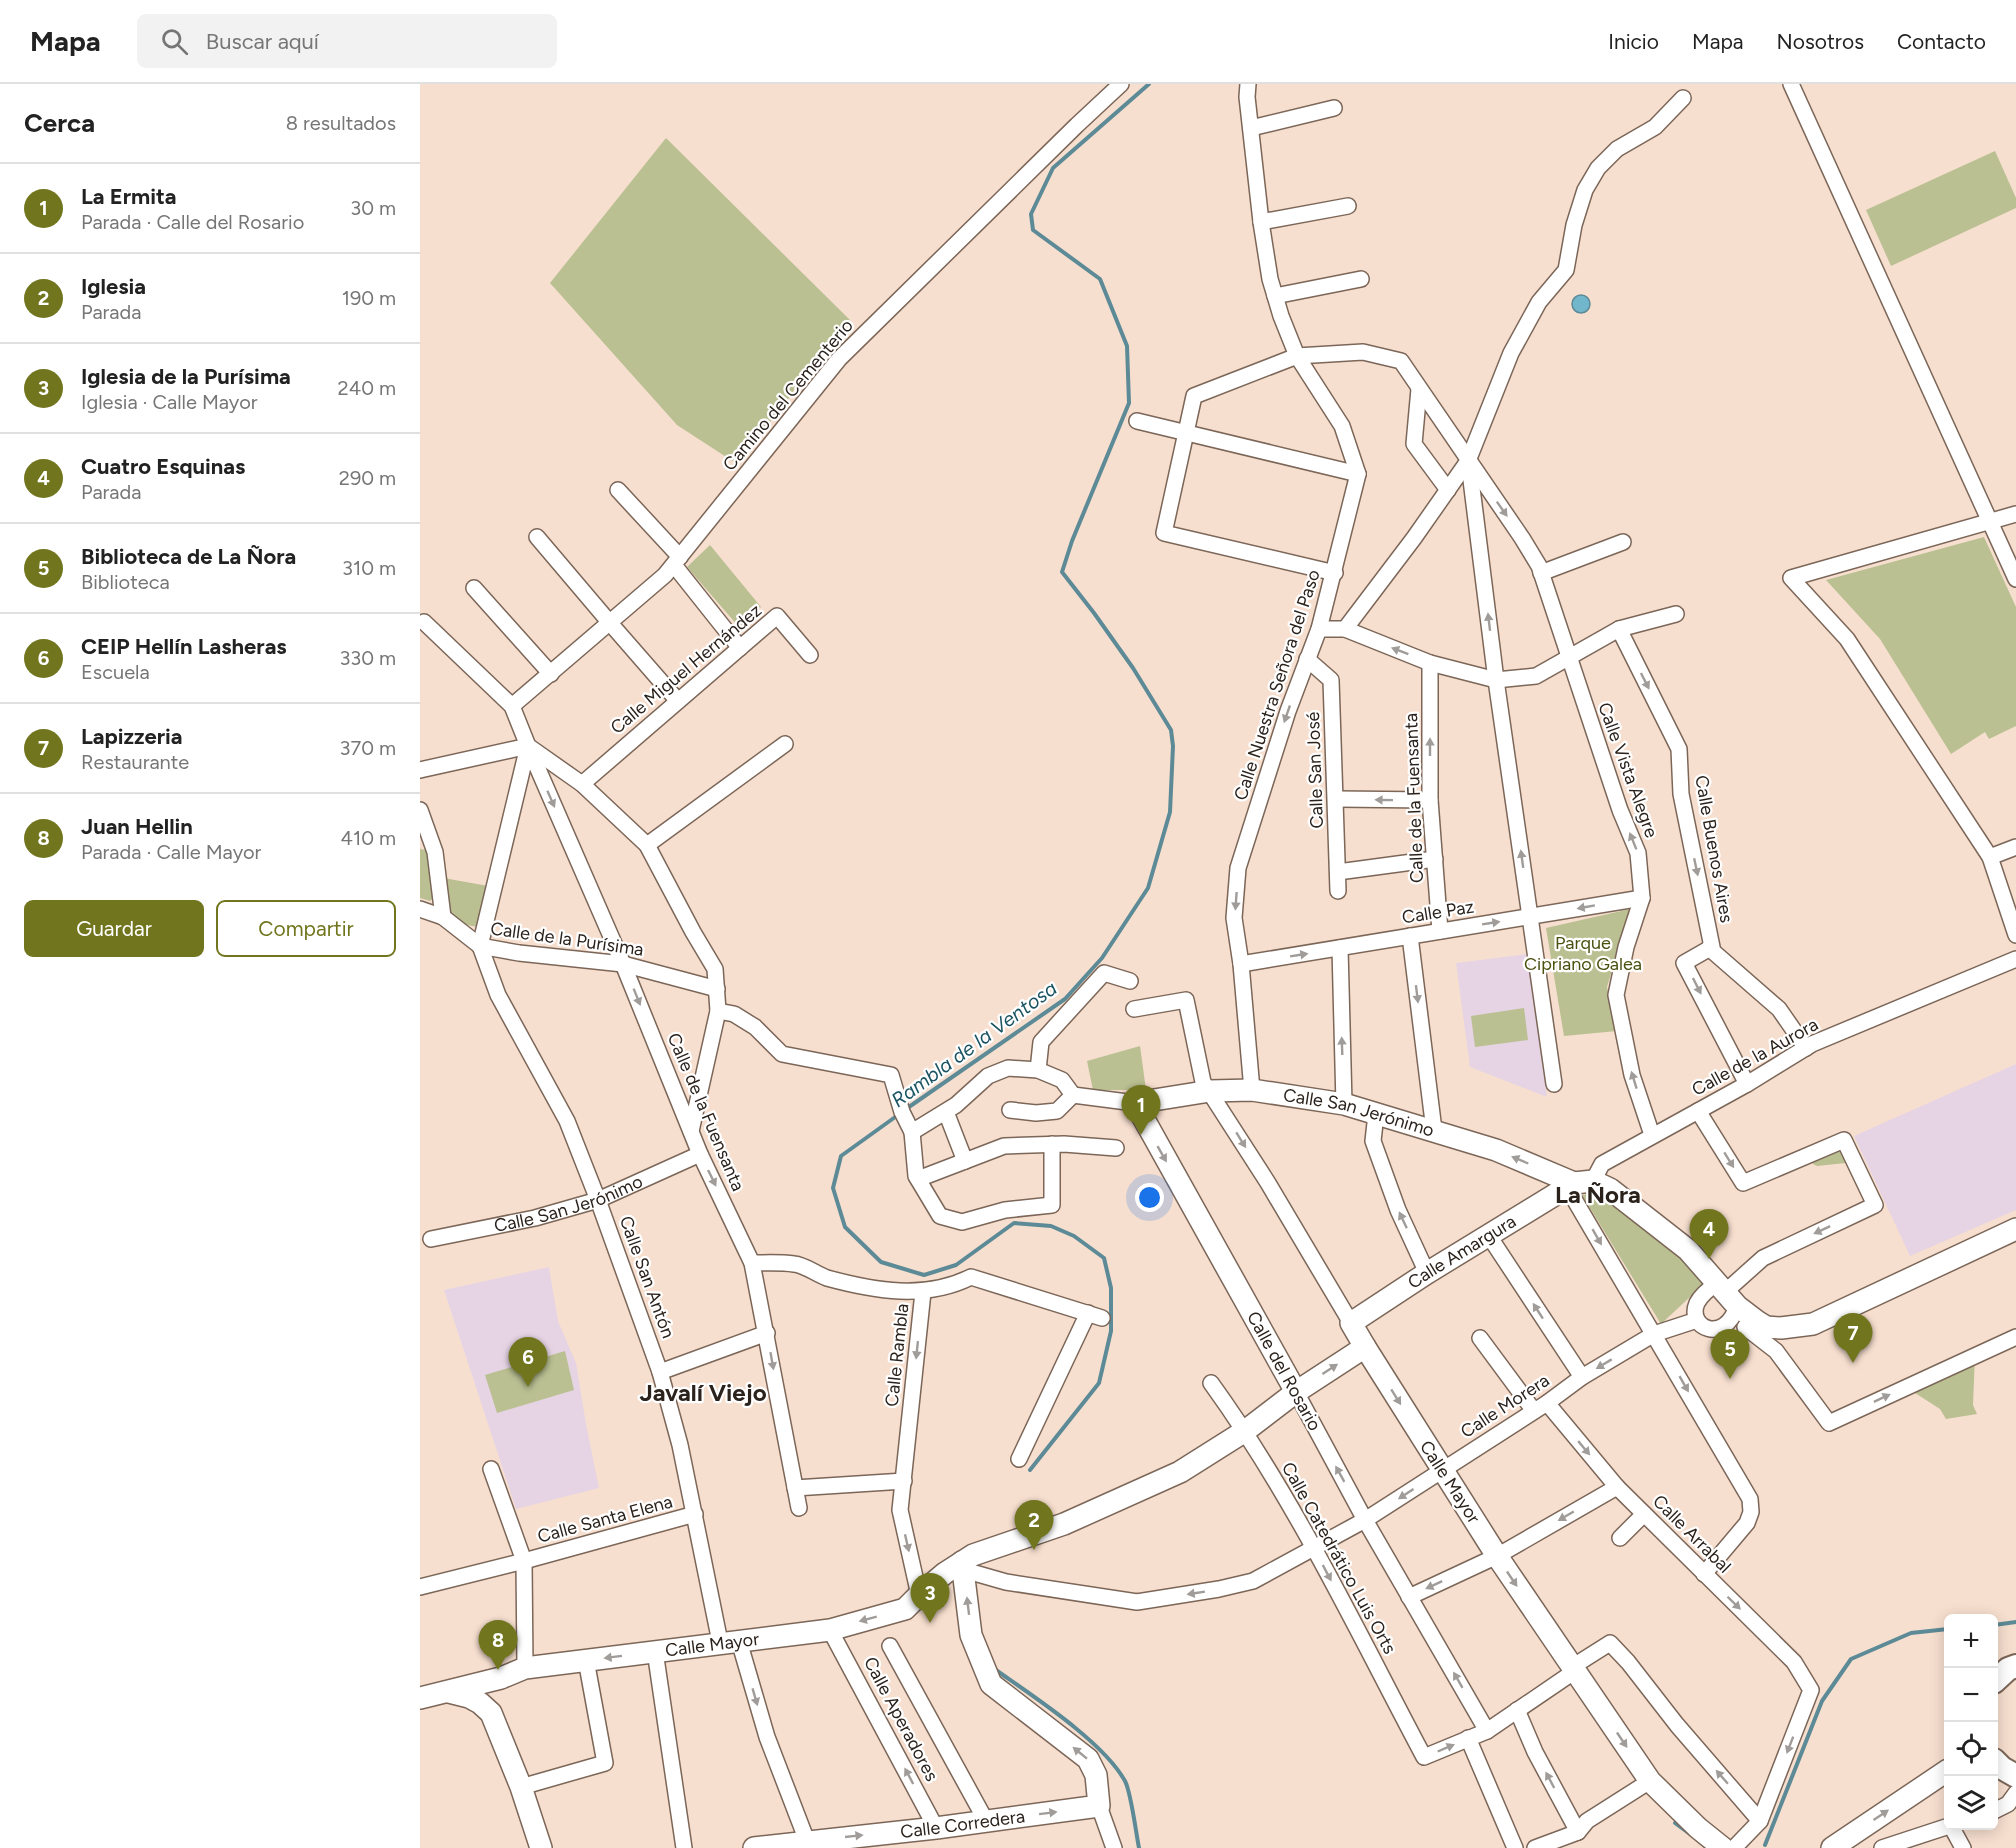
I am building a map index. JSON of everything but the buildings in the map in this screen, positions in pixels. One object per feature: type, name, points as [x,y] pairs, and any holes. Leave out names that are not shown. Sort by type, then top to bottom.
[{"type":"main road","points":[[1998,1678],[2008,1669],[2016,1666]]},
{"type":"main road","points":[[1998,1764],[2016,1776]]},
{"type":"street","name":"Camino del Cementerio","points":[[512,706],[665,575],[840,359],[1077,124],[1121,84]]},
{"type":"street","points":[[1248,84],[1247,97],[1261,222],[1270,279],[1297,356],[1342,426],[1358,474]]},
{"type":"street","points":[[1791,84],[2016,579]]},
{"type":"street","points":[[1345,629],[1414,538],[1468,461],[1511,353],[1539,302],[1566,270],[1577,216],[1586,190],[1598,168],[1617,149],[1655,127],[1683,98]]},
{"type":"street","points":[[1251,128],[1334,108]]},
{"type":"street","points":[[1261,222],[1348,206]]},
{"type":"street","points":[[1275,296],[1361,279]]},
{"type":"street","name":"Calle Vista Alegre","points":[[1186,434],[1194,396],[1297,356],[1364,352],[1401,361],[1522,538],[1541,573],[1620,810],[1638,853],[1642,898]]},
{"type":"street","points":[[1419,389],[1414,444],[1448,490]]},
{"type":"street","points":[[1137,421],[1358,474]]},
{"type":"street","points":[[1186,434],[1164,533],[1335,573]]},
{"type":"street","points":[[1468,461],[1496,681],[1554,1084]]},
{"type":"street","name":"Calle Nuestra Señora del Paso","points":[[1252,1090],[1241,964],[1234,918],[1238,868],[1288,711],[1319,629],[1335,573],[1358,474]]},
{"type":"street","points":[[618,490],[677,561],[740,648]]},
{"type":"street","points":[[2016,514],[1791,579],[1847,639],[1990,857],[2016,935]]},
{"type":"street","points":[[537,537],[678,701]]},
{"type":"street","points":[[1541,573],[1623,542]]},
{"type":"street","points":[[474,588],[551,674]]},
{"type":"street","points":[[1319,629],[1345,629],[1430,663],[1496,681],[1536,676],[1619,629],[1676,614]]},
{"type":"street","name":"Calle Miguel Hernández","points":[[582,784],[777,616],[810,655]]},
{"type":"street","points":[[424,621],[512,706]]},
{"type":"street","name":"Calle Buenos Aires","points":[[1619,629],[1679,749],[1681,794],[1711,947]]},
{"type":"street","name":"Calle San José","points":[[1307,659],[1332,681],[1338,891]]},
{"type":"street","name":"Calle de la Fuensanta","points":[[1430,663],[1430,800],[1440,931]]},
{"type":"street","name":"Calle de la Fuensanta","points":[[512,706],[623,964],[700,1154],[752,1263],[799,1508]]},
{"type":"street","points":[[647,845],[785,744]]},
{"type":"street","points":[[480,946],[528,746]]},
{"type":"street","points":[[420,770],[528,746],[582,784],[647,845],[715,969],[718,1011],[691,1131]]},
{"type":"street","points":[[1337,799],[1430,800]]},
{"type":"street","points":[[420,810],[435,852],[443,917]]},
{"type":"street","points":[[1990,857],[2016,847]]},
{"type":"street","points":[[1338,872],[1434,858]]},
{"type":"street","points":[[1642,898],[1626,947],[1616,995],[1632,1075],[1652,1135]]},
{"type":"street","name":"Calle Paz","points":[[1241,964],[1642,898]]},
{"type":"street","name":"Calle de la Purísima","points":[[420,909],[443,917],[480,946],[519,953],[623,964],[717,989]]},
{"type":"street","points":[[1410,936],[1434,1130]]},
{"type":"street","name":"Calle San Antón","points":[[480,946],[498,995],[567,1121],[598,1200],[660,1372],[730,1642],[807,1842]]},
{"type":"street","points":[[1747,1084],[1684,963],[1711,947],[1779,1009],[1806,1048]]},
{"type":"street","points":[[1340,948],[1344,1104]]},
{"type":"street","name":"Calle de la Aurora","points":[[1578,1184],[1602,1164],[1747,1084],[1806,1048],[2016,960]]},
{"type":"street","points":[[1038,1070],[1041,1042],[1104,973],[1130,981]]},
{"type":"street","name":"Calle Mayor","points":[[1134,1009],[1186,1000],[1203,1082],[1268,1183],[1365,1347],[1442,1470],[1497,1556],[1650,1781],[1723,1848]]},
{"type":"street","points":[[718,1011],[734,1014],[755,1027],[782,1054],[891,1075],[902,1112],[912,1132],[918,1179],[940,1216],[962,1222],[1005,1210],[1052,1205],[1052,1144]]},
{"type":"street","points":[[912,1132],[956,1105],[988,1076],[1008,1068],[1038,1070],[1062,1080],[1073,1095],[1135,1103]]},
{"type":"street","name":"Calle San Jerónimo","points":[[1135,1103],[1210,1091],[1252,1090],[1344,1104],[1496,1150],[1578,1184],[1610,1189],[1688,1250],[1752,1325]]},
{"type":"street","points":[[1010,1110],[1036,1113],[1057,1111],[1073,1095]]},
{"type":"street","name":"Calle del Rosario","points":[[1135,1103],[1365,1520],[1487,1731]]},
{"type":"street","points":[[1698,1111],[1743,1183],[1844,1140],[1875,1205],[1763,1258],[1726,1293],[1697,1301],[1695,1310],[1697,1320],[1706,1328],[1752,1325],[1781,1328],[1813,1324],[2016,1229]]},
{"type":"street","points":[[946,1112],[965,1161]]},
{"type":"street","points":[[1376,1114],[1373,1141],[1398,1210],[1427,1273]]},
{"type":"street","points":[[918,1179],[1004,1146],[1052,1144],[1116,1148]]},
{"type":"street","name":"Calle San Jerónimo","points":[[431,1239],[535,1218],[598,1200],[700,1154]]},
{"type":"street","points":[[1578,1184],[1654,1334],[1750,1499],[1747,1522],[1704,1574]]},
{"type":"street","name":"Calle Amargura","points":[[1351,1323],[1427,1273],[1578,1184]]},
{"type":"street","points":[[1489,1236],[1582,1377]]},
{"type":"street","name":"Calle Rambla","points":[[752,1263],[795,1264],[825,1277],[876,1289],[923,1292],[900,1510],[919,1595]]},
{"type":"street","points":[[923,1292],[954,1286],[970,1278],[1095,1316],[1019,1459]]},
{"type":"street","points":[[1723,1327],[1731,1320],[1726,1293]]},
{"type":"street","name":"Calle Morera","points":[[963,1566],[1006,1582],[1137,1602],[1219,1589],[1253,1581],[1365,1520],[1540,1407],[1582,1377],[1654,1334],[1697,1320]]},
{"type":"street","points":[[1752,1325],[1776,1351],[1829,1423],[2016,1337]]},
{"type":"street","points":[[1776,1351],[1781,1328]]},
{"type":"street","points":[[660,1372],[767,1333]]},
{"type":"street","name":"Calle Arrabal","points":[[1480,1338],[1540,1407],[1644,1514],[1794,1662],[1811,1690],[1760,1821]]},
{"type":"street","name":"Calle Mayor","points":[[420,1698],[501,1678],[525,1668],[831,1630],[905,1609],[919,1595],[963,1566],[974,1555],[1064,1524],[1180,1472],[1245,1431],[1296,1392],[1365,1347]]},
{"type":"street","name":"Calle Catedrático Luis Orts","points":[[1211,1383],[1245,1431],[1314,1548],[1424,1757],[1468,1738]]},
{"type":"street","points":[[420,1587],[524,1562],[491,1469]]},
{"type":"street","points":[[795,1488],[904,1481]]},
{"type":"street","points":[[1409,1597],[1497,1556],[1617,1486]]},
{"type":"street","name":"Calle Santa Elena","points":[[525,1668],[524,1562],[695,1514]]},
{"type":"street","points":[[1620,1538],[1644,1514]]},
{"type":"street","points":[[963,1566],[971,1635],[992,1684],[1088,1759],[1095,1775],[1099,1806],[1114,1848]]},
{"type":"street","name":"Calle Aperadores","points":[[831,1630],[936,1827]]},
{"type":"street","points":[[1515,1848],[1468,1738],[1487,1731],[1610,1643],[1760,1821],[1734,1848]]},
{"type":"street","points":[[890,1646],[986,1821]]},
{"type":"street","points":[[655,1652],[684,1848]]},
{"type":"street","points":[[521,1787],[605,1763],[586,1660]]},
{"type":"street","points":[[491,1713],[501,1678]]},
{"type":"street","points":[[449,1692],[469,1697],[491,1713],[521,1787],[541,1848]]},
{"type":"street","points":[[1517,1710],[1535,1752],[1578,1832]]},
{"type":"street","points":[[1832,1848],[1944,1773]]},
{"type":"street","points":[[1535,1848],[1578,1832],[1587,1821],[1650,1781]]},
{"type":"street","points":[[1998,1809],[2008,1804],[2016,1793]]},
{"type":"street","name":"Calle Corredera","points":[[754,1848],[1099,1806]]},
{"type":"street","points":[[1882,1848],[1944,1828]]},
{"type":"street","points":[[1953,1830],[1964,1848]]},
{"type":"shaded area","points":[[1527,954],[1547,1097],[1470,1067],[1456,963]]},
{"type":"shaded area","points":[[2016,1064],[2016,1210],[1910,1256],[1854,1136]]},
{"type":"shaded area","points":[[549,1267],[558,1321],[576,1363],[599,1488],[516,1509],[444,1290]]},
{"type":"green space","points":[[666,138],[850,320],[796,385],[792,394],[737,464],[677,425],[550,283]]},
{"type":"green space","points":[[1995,151],[2016,198],[2016,208],[1891,266],[1866,210]]},
{"type":"green space","points":[[1984,537],[2016,607],[2016,726],[1989,739],[1985,732],[1951,754],[1880,639],[1826,580]]},
{"type":"green space","points":[[710,545],[761,607],[739,627],[687,567]]},
{"type":"green space","points":[[420,849],[426,850],[434,897],[430,901],[420,898]]},
{"type":"green space","points":[[438,877],[494,887],[484,927],[462,923],[443,911]]},
{"type":"green space","name":"Parque Cipriano Galea","points":[[1630,909],[1607,987],[1617,1031],[1564,1036],[1546,928]]},
{"type":"green space","points":[[1524,1008],[1528,1040],[1475,1047],[1471,1016]]},
{"type":"green space","points":[[1140,1046],[1146,1090],[1093,1090],[1087,1061]]},
{"type":"green space","points":[[1838,1148],[1846,1163],[1817,1166],[1813,1164],[1812,1159]]},
{"type":"green space","points":[[1604,1192],[1678,1247],[1705,1283],[1661,1324],[1582,1195]]},
{"type":"green space","points":[[565,1351],[574,1390],[497,1413],[485,1375]]},
{"type":"green space","points":[[1975,1355],[1973,1405],[1977,1414],[1946,1419],[1940,1409],[1912,1391]]},
{"type":"water","points":[[1577,295],[1585,295],[1590,300],[1588,311],[1577,313],[1572,308],[1572,300]]},
{"type":"waterway","name":"Rambla de la Ventosa","points":[[906,1109],[1065,999],[1102,958],[1148,888],[1170,812],[1173,746],[1171,730],[1133,668],[1062,572],[1072,541],[1129,403],[1127,346],[1100,279],[1033,230],[1031,214],[1053,168],[1149,84]]},
{"type":"waterway","name":"Rambla de la Ventosa","points":[[898,1115],[841,1156],[833,1188],[845,1227],[881,1262],[924,1275],[956,1265],[1014,1223],[1051,1226],[1074,1236],[1104,1258],[1111,1288],[1111,1331],[1099,1383],[1030,1470]]},
{"type":"waterway","points":[[1998,1624],[2016,1622]]},
{"type":"waterway","points":[[1765,1845],[1822,1701],[1851,1659],[1911,1633],[1944,1629]]},
{"type":"waterway","name":"Rambla de la Ventosa","points":[[993,1668],[1084,1735],[1115,1766],[1127,1786],[1139,1848]]},
{"type":"waterway","points":[[1675,1823],[1690,1834]]},
{"type":"place","name":"La Ermita","points":[[1141,1135]]},
{"type":"place","name":"Cuatro Esquinas","points":[[1709,1259]]},
{"type":"place","name":"Lapizzeria","points":[[1853,1363]]},
{"type":"place","name":"Biblioteca de La Ñora","points":[[1730,1379]]},
{"type":"place","name":"CEIP Hellín Lasheras","points":[[528,1387]]},
{"type":"place","name":"Iglesia","points":[[1034,1550]]},
{"type":"place","name":"Iglesia de la Purísima","points":[[930,1623]]},
{"type":"place","name":"Juan Hellin","points":[[498,1670]]},
{"type":"district","name":"La Ñora","points":[[1598,1195]]},
{"type":"district","name":"Javalí Viejo","points":[[703,1393]]}]
